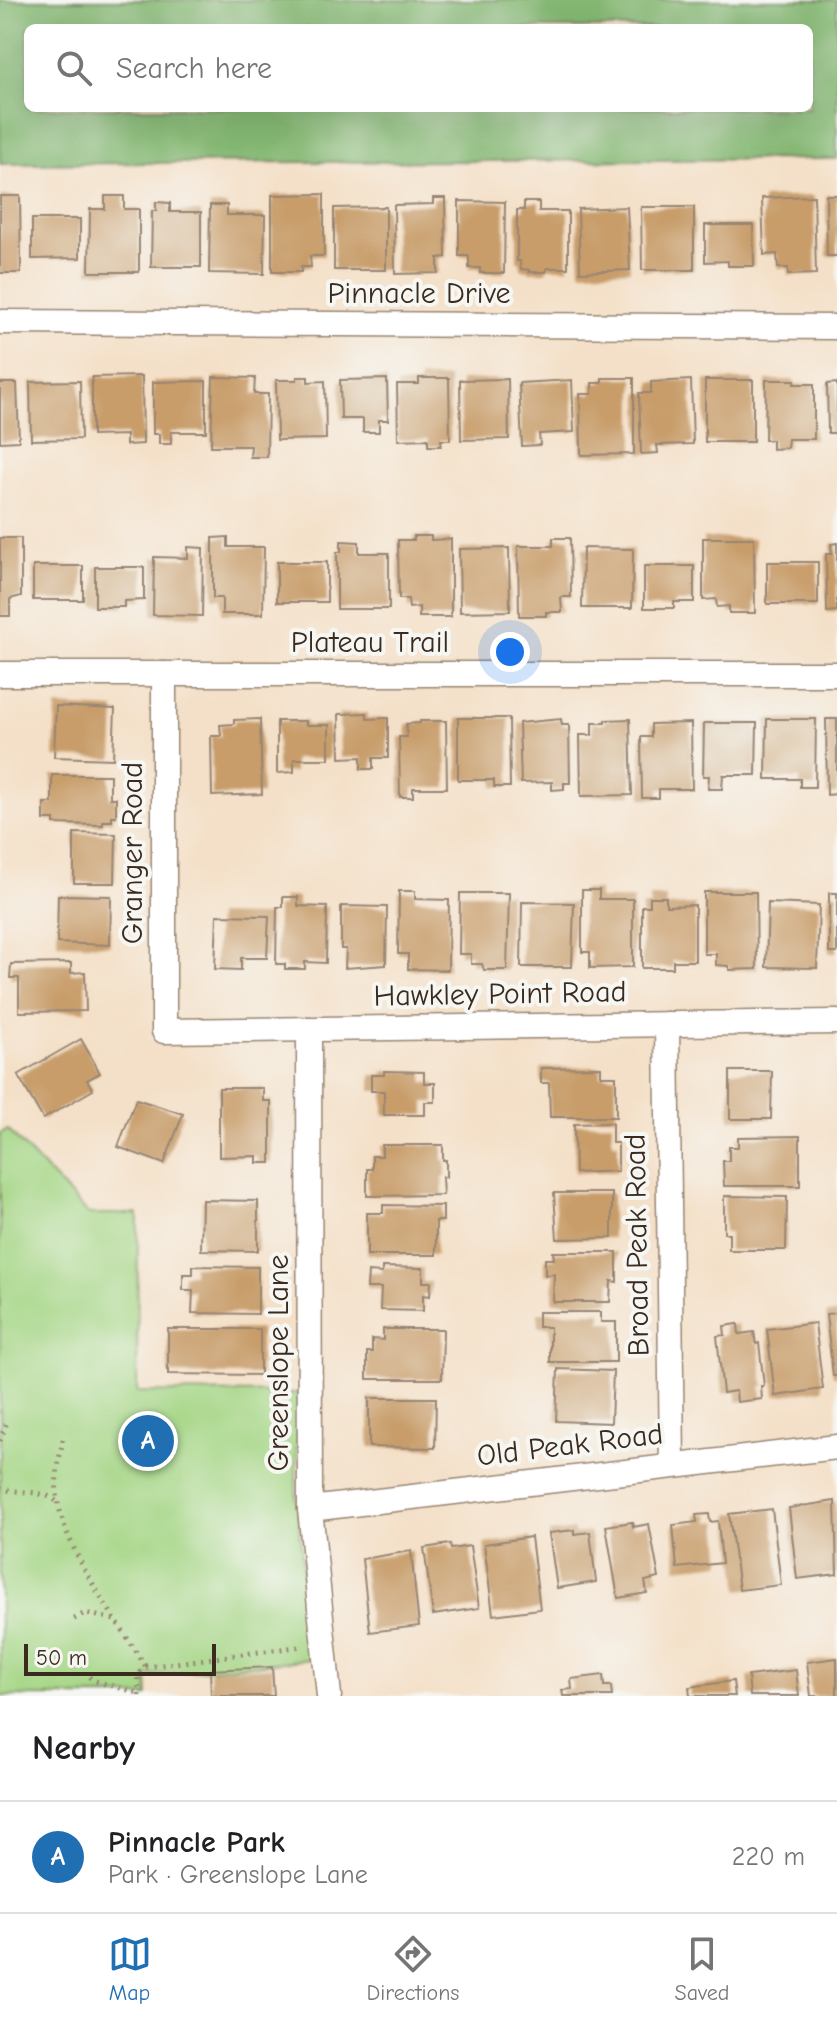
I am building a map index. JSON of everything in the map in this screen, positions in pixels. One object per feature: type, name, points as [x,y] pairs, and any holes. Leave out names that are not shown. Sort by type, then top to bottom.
[{"type":"street","name":"Pinnacle Drive","points":[[0,322],[837,327]]},
{"type":"street","name":"Plateau Trail","points":[[0,674],[837,674]]},
{"type":"street","name":"Granger Road","points":[[164,674],[164,1031]]},
{"type":"street","name":"Hawkley Point Road","points":[[164,1031],[837,1022]]},
{"type":"street","name":"Broad Peak Road","points":[[667,1024],[672,1465]]},
{"type":"street","name":"Greenslope Lane","points":[[309,1029],[310,1509],[329,1696]]},
{"type":"street","name":"Old Peak Road","points":[[310,1509],[837,1447]]},
{"type":"path","points":[[0,1441],[8,1419]]},
{"type":"path","points":[[63,1439],[56,1474],[58,1503],[75,1552],[146,1667]]},
{"type":"path","points":[[0,1488],[54,1498],[58,1503]]},
{"type":"path","points":[[74,1619],[85,1613],[116,1620]]},
{"type":"path","points":[[89,1677],[139,1694],[138,1675],[146,1667],[304,1645]]},
{"type":"green space","points":[[0,0],[837,0],[837,159],[0,164]]},
{"type":"green space","points":[[8,1130],[88,1214],[138,1214],[137,1392],[298,1393],[296,1489],[310,1659],[147,1676],[148,1696],[0,1696],[0,1133]]},
{"type":"building","points":[[324,194],[324,256],[310,256],[311,267],[301,267],[301,272],[272,272],[272,195]]},
{"type":"building","points":[[826,195],[837,195],[837,256],[827,256]]},
{"type":"building","points":[[0,196],[20,196],[21,273],[0,273]]},
{"type":"building","points":[[105,196],[124,196],[124,209],[139,209],[139,272],[89,272],[90,209],[105,209]]},
{"type":"building","points":[[814,196],[816,274],[788,275],[788,268],[778,268],[777,254],[764,255],[762,198]]},
{"type":"building","points":[[433,198],[445,198],[446,257],[438,258],[438,273],[395,274],[394,205],[433,204]]},
{"type":"building","points":[[459,201],[505,202],[504,273],[480,273],[480,268],[469,268],[469,256],[459,256]]},
{"type":"building","points":[[156,202],[170,203],[170,212],[201,212],[201,267],[151,267],[152,211],[156,211]]},
{"type":"building","points":[[524,202],[539,202],[539,211],[568,211],[568,268],[547,268],[546,272],[521,269],[520,261],[517,261],[517,210],[524,210]]},
{"type":"building","points":[[210,205],[227,205],[227,215],[265,215],[264,274],[209,273]]},
{"type":"building","points":[[386,207],[386,270],[334,270],[334,208]]},
{"type":"building","points":[[627,207],[630,270],[580,272],[578,209]]},
{"type":"building","points":[[641,207],[694,207],[694,270],[642,270]]},
{"type":"building","points":[[32,219],[80,219],[80,258],[32,259]]},
{"type":"building","points":[[705,225],[753,225],[754,266],[728,266],[728,261],[705,262]]},
{"type":"building","points":[[142,376],[143,444],[126,445],[126,435],[92,436],[92,377]]},
{"type":"building","points":[[213,377],[255,378],[254,394],[268,394],[267,457],[250,457],[251,446],[211,446]]},
{"type":"building","points":[[297,377],[308,377],[308,382],[325,381],[326,439],[277,440],[276,380],[297,380]]},
{"type":"building","points":[[419,378],[449,378],[450,440],[441,440],[441,446],[428,446],[428,439],[398,440],[397,384],[419,384]]},
{"type":"building","points":[[602,378],[634,378],[634,454],[581,455],[580,394],[592,394],[592,383],[602,383]]},
{"type":"building","points":[[387,379],[388,420],[379,420],[379,432],[363,432],[363,419],[341,419],[340,380]]},
{"type":"building","points":[[508,379],[509,439],[461,440],[460,380]]},
{"type":"building","points":[[572,380],[574,432],[539,434],[540,445],[522,446],[519,383]]},
{"type":"building","points":[[691,380],[693,444],[657,445],[658,453],[641,454],[639,393],[651,393],[651,382]]},
{"type":"building","points":[[705,380],[753,380],[753,442],[705,442]]},
{"type":"building","points":[[766,380],[795,380],[794,384],[814,384],[814,439],[788,439],[787,448],[772,449],[772,440],[765,440]]},
{"type":"building","points":[[80,381],[81,439],[31,440],[30,382]]},
{"type":"building","points":[[206,381],[206,432],[171,432],[171,444],[159,444],[159,434],[153,434],[153,382]]},
{"type":"building","points":[[0,383],[17,383],[19,441],[0,442]]},
{"type":"building","points":[[837,383],[837,433],[828,433],[827,384]]},
{"type":"building","points":[[414,536],[431,536],[431,540],[451,539],[451,617],[419,617],[419,607],[409,608],[408,599],[399,599],[398,540],[414,540]]},
{"type":"building","points":[[228,537],[228,547],[264,547],[263,614],[222,614],[222,598],[213,598],[213,538]]},
{"type":"building","points":[[0,538],[21,538],[21,596],[10,599],[10,616],[0,616]]},
{"type":"building","points":[[553,538],[570,538],[571,597],[561,597],[562,612],[546,612],[546,616],[519,616],[518,546],[553,546]]},
{"type":"building","points":[[703,538],[754,538],[755,613],[729,613],[729,606],[717,607],[716,599],[703,600]]},
{"type":"building","points":[[341,541],[359,542],[359,553],[389,553],[389,609],[337,609],[337,552],[341,552]]},
{"type":"building","points":[[837,543],[837,611],[827,612],[826,554],[832,554],[831,544]]},
{"type":"building","points":[[188,547],[203,548],[202,616],[153,615],[154,557],[188,558]]},
{"type":"building","points":[[509,548],[510,611],[460,612],[459,549]]},
{"type":"building","points":[[583,548],[633,549],[632,608],[582,608]]},
{"type":"building","points":[[277,562],[327,562],[327,602],[277,602]]},
{"type":"building","points":[[767,562],[818,562],[818,604],[767,604]]},
{"type":"building","points":[[33,566],[83,566],[83,600],[33,600]]},
{"type":"building","points":[[644,566],[694,566],[694,602],[674,602],[674,608],[644,608]]},
{"type":"building","points":[[95,567],[144,567],[144,600],[124,601],[124,607],[95,607]]},
{"type":"building","points":[[56,706],[115,709],[113,759],[54,757]]},
{"type":"building","points":[[367,713],[367,719],[388,718],[388,758],[373,758],[373,769],[361,769],[361,757],[340,758],[339,714]]},
{"type":"building","points":[[458,718],[509,718],[510,787],[494,787],[494,780],[458,780]]},
{"type":"building","points":[[260,719],[262,794],[212,796],[211,736],[221,736],[220,725],[234,724],[234,720]]},
{"type":"building","points":[[561,719],[562,725],[569,725],[570,783],[564,783],[564,789],[552,790],[552,782],[521,783],[519,723]]},
{"type":"building","points":[[630,719],[632,795],[581,796],[580,735],[592,735],[592,723]]},
{"type":"building","points":[[767,719],[816,719],[815,787],[800,787],[800,779],[766,779]]},
{"type":"building","points":[[826,719],[837,719],[837,794],[827,795]]},
{"type":"building","points":[[277,721],[329,725],[329,759],[294,759],[294,772],[277,773]]},
{"type":"building","points":[[446,721],[447,788],[413,788],[413,797],[400,797],[399,737],[407,737],[406,724]]},
{"type":"building","points":[[691,723],[692,789],[659,789],[659,798],[642,798],[641,737],[651,737],[651,724]]},
{"type":"building","points":[[704,723],[757,723],[756,775],[723,775],[722,789],[708,789],[709,776],[703,776]]},
{"type":"building","points":[[52,775],[110,775],[110,798],[116,798],[116,816],[112,816],[112,821],[103,821],[103,825],[54,824],[54,820],[44,820],[44,803],[52,803]]},
{"type":"building","points":[[74,833],[116,834],[115,883],[74,883]]},
{"type":"building","points":[[582,890],[599,890],[599,899],[633,899],[633,967],[590,968],[590,952],[582,952]]},
{"type":"building","points":[[399,891],[415,891],[415,899],[449,900],[448,970],[408,969],[408,954],[398,954]]},
{"type":"building","points":[[704,892],[756,892],[757,969],[729,970],[729,966],[716,965],[716,954],[704,954]]},
{"type":"building","points":[[460,893],[509,893],[507,970],[484,970],[482,964],[471,964],[471,954],[459,954]]},
{"type":"building","points":[[829,893],[837,893],[837,953],[829,953]]},
{"type":"building","points":[[58,895],[111,896],[110,945],[57,943]]},
{"type":"building","points":[[283,897],[298,897],[298,906],[327,907],[326,963],[305,962],[305,969],[285,969],[285,964],[276,964],[277,907],[283,907]]},
{"type":"building","points":[[650,897],[666,897],[666,906],[695,905],[695,961],[673,961],[673,968],[642,968],[642,906],[650,906]]},
{"type":"building","points":[[522,902],[574,903],[572,967],[521,967]]},
{"type":"building","points":[[768,903],[819,905],[817,968],[766,967]]},
{"type":"building","points":[[341,906],[387,907],[386,965],[345,968],[346,949],[341,949]]},
{"type":"building","points":[[217,915],[269,916],[267,958],[241,958],[241,970],[215,969]]},
{"type":"building","points":[[71,963],[71,973],[85,972],[86,1011],[19,1012],[19,978],[10,978],[11,964]]},
{"type":"building","points":[[81,1039],[100,1073],[87,1080],[93,1090],[43,1119],[18,1075]]},
{"type":"building","points":[[601,1067],[601,1076],[616,1076],[616,1117],[550,1117],[549,1083],[541,1083],[541,1068]]},
{"type":"building","points":[[384,1071],[424,1072],[424,1083],[435,1083],[435,1102],[425,1102],[425,1115],[384,1115],[384,1091],[371,1091],[371,1075],[384,1075]]},
{"type":"building","points":[[730,1071],[772,1071],[771,1119],[730,1119]]},
{"type":"building","points":[[219,1088],[263,1088],[263,1101],[271,1101],[271,1163],[257,1163],[257,1156],[219,1157]]},
{"type":"building","points":[[136,1099],[183,1114],[164,1164],[118,1147]]},
{"type":"building","points":[[612,1123],[612,1143],[618,1143],[618,1171],[575,1173],[574,1124]]},
{"type":"building","points":[[800,1136],[800,1186],[724,1186],[723,1161],[729,1161],[729,1147],[738,1147],[738,1137]]},
{"type":"building","points":[[382,1145],[443,1145],[446,1177],[442,1177],[443,1195],[367,1196],[367,1169],[372,1169],[372,1156],[382,1156]]},
{"type":"building","points":[[554,1193],[612,1193],[612,1238],[557,1239]]},
{"type":"building","points":[[724,1196],[787,1197],[786,1250],[729,1250],[729,1233],[724,1233]]},
{"type":"building","points":[[202,1200],[258,1201],[258,1251],[201,1250]]},
{"type":"building","points":[[383,1205],[443,1206],[443,1221],[436,1221],[436,1255],[367,1255],[367,1213],[383,1213]]},
{"type":"building","points":[[553,1252],[617,1252],[617,1282],[611,1281],[610,1302],[553,1302],[554,1274],[545,1275],[545,1259],[554,1259]]},
{"type":"building","points":[[193,1266],[258,1267],[258,1314],[192,1313],[193,1290],[183,1290],[183,1274],[193,1274]]},
{"type":"building","points":[[382,1267],[423,1268],[423,1282],[431,1282],[430,1296],[423,1295],[423,1311],[380,1310],[381,1288],[367,1288],[368,1272],[382,1273]]},
{"type":"building","points":[[538,1312],[601,1312],[601,1322],[616,1322],[616,1362],[550,1362],[550,1327],[538,1327]]},
{"type":"building","points":[[837,1313],[837,1376],[833,1376],[826,1314]]},
{"type":"building","points":[[815,1323],[823,1389],[775,1396],[767,1329]]},
{"type":"building","points":[[738,1324],[739,1334],[754,1332],[756,1344],[759,1343],[764,1386],[761,1386],[762,1399],[737,1402],[736,1391],[723,1393],[717,1336],[725,1335],[724,1326]]},
{"type":"building","points":[[168,1329],[260,1329],[260,1375],[168,1374]]},
{"type":"building","points":[[383,1329],[443,1329],[442,1379],[367,1379],[367,1352],[372,1352],[372,1339],[383,1340]]},
{"type":"building","points":[[558,1369],[613,1371],[611,1423],[556,1421]]},
{"type":"building","points":[[369,1398],[436,1398],[435,1448],[369,1447]]},
{"type":"building","points":[[835,1501],[837,1574],[797,1579],[789,1508]]},
{"type":"building","points":[[772,1509],[781,1585],[739,1590],[729,1514]]},
{"type":"building","points":[[709,1514],[710,1522],[718,1521],[722,1563],[677,1568],[673,1525],[697,1522],[696,1515]]},
{"type":"building","points":[[632,1522],[633,1527],[649,1524],[659,1578],[645,1581],[647,1593],[618,1598],[606,1526]]},
{"type":"building","points":[[574,1530],[574,1534],[590,1532],[596,1582],[557,1588],[549,1533]]},
{"type":"building","points":[[531,1537],[540,1609],[493,1615],[484,1544]]},
{"type":"building","points":[[450,1544],[451,1549],[470,1546],[479,1608],[433,1615],[424,1548]]},
{"type":"building","points":[[411,1551],[419,1626],[370,1632],[362,1559]]},
{"type":"building","points":[[837,1658],[837,1696],[811,1696],[807,1662]]},
{"type":"building","points":[[272,1667],[274,1696],[211,1696],[210,1670]]},
{"type":"building","points":[[796,1670],[799,1696],[750,1696],[748,1676]]},
{"type":"building","points":[[603,1675],[604,1686],[611,1686],[612,1696],[563,1696],[562,1690],[572,1689],[571,1679]]},
{"type":"building","points":[[733,1681],[735,1696],[690,1696],[689,1687]]},
{"type":"place","name":"Pinnacle Park","points":[[148,1441]]}]
